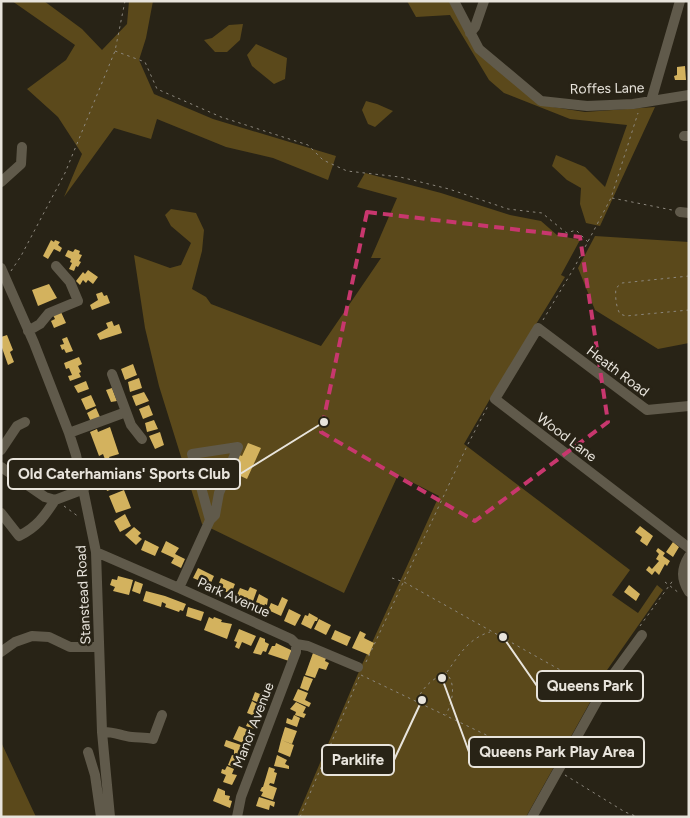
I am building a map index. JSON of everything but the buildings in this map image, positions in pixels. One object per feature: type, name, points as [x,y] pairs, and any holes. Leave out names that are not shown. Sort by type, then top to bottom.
[{"type":"street","name":"Roffes Lane","points":[[454,1],[479,49],[541,101],[587,106],[646,102],[689,95]]},
{"type":"street","points":[[470,33],[475,27],[484,1]]},
{"type":"street","points":[[646,102],[680,1]]},
{"type":"street","points":[[1,182],[21,164],[22,147]]},
{"type":"street","points":[[28,331],[40,324],[49,313],[78,301],[70,282],[56,266]]},
{"type":"street","name":"Stanstead Road","points":[[1,268],[7,278],[69,433],[84,489],[96,552],[102,732],[110,817]]},
{"type":"street","points":[[495,399],[538,328]]},
{"type":"street","name":"Heath Road","points":[[538,328],[647,410],[689,406]]},
{"type":"street","points":[[112,374],[131,425],[142,439]]},
{"type":"street","name":"Wood Lane","points":[[495,399],[689,548]]},
{"type":"street","points":[[69,433],[126,412]]},
{"type":"street","points":[[1,450],[17,426],[25,422]]},
{"type":"street","points":[[179,588],[210,520],[215,516],[219,493],[238,447],[192,454],[210,520]]},
{"type":"street","points":[[1,467],[45,497],[55,500]]},
{"type":"street","points":[[1,512],[19,536],[33,530],[55,500],[84,489]]},
{"type":"street","name":"Park Avenue","points":[[96,552],[292,639],[296,644],[308,646],[361,669]]},
{"type":"street","points":[[686,593],[683,569],[689,556]]},
{"type":"street","points":[[532,817],[607,683],[640,632]]},
{"type":"street","points":[[2,655],[15,642],[32,636],[49,638],[70,647],[99,647]]},
{"type":"street","name":"Manor Avenue","points":[[237,817],[241,797],[296,652],[296,644]]},
{"type":"street","points":[[102,732],[112,731],[131,737],[143,736],[153,739],[162,715]]},
{"type":"street","points":[[88,752],[95,775],[101,817]]},
{"type":"path","points":[[7,278],[21,256],[65,173],[115,51],[125,1]]},
{"type":"path","points":[[115,51],[145,62],[157,89],[221,117],[308,145],[323,160],[347,171],[400,177],[448,189],[508,209],[542,213],[564,232],[568,233],[576,230],[588,242]]},
{"type":"path","points":[[538,328],[611,198],[646,102]]},
{"type":"path","points":[[611,198],[684,212]]},
{"type":"path","points":[[689,276],[622,283],[616,288],[618,311],[622,315],[689,310]]},
{"type":"path","points":[[300,817],[361,669],[404,582],[466,446],[491,400],[495,399]]},
{"type":"path","points":[[55,500],[82,519]]},
{"type":"path","points":[[640,632],[669,585],[683,569]]},
{"type":"path","points":[[392,578],[404,582],[601,694]]},
{"type":"path","points":[[665,582],[686,593]]},
{"type":"path","points":[[417,701],[422,689],[431,680],[446,673],[461,652],[473,640],[491,632]]},
{"type":"path","points":[[361,669],[445,716],[558,770],[625,812],[638,817]]},
{"type":"path","points":[[445,716],[452,696],[450,677],[446,673]]},
{"type":"highlighted area","points":[[367,212],[580,237],[608,422],[475,521],[321,432]]},
{"type":"shaded area","points":[[12,1],[44,1],[82,29],[102,50],[127,24],[129,1],[153,1],[146,38],[139,60],[154,94],[213,119],[336,156],[328,180],[273,158],[226,147],[157,119],[151,139],[114,128],[64,197],[82,154],[58,117],[27,89],[66,60],[75,45]]},
{"type":"shaded area","points":[[407,1],[449,1],[482,56],[553,107],[585,112],[655,107],[600,226],[586,223],[580,204],[581,188],[567,180],[552,166],[556,155],[585,167],[605,187],[627,125],[570,119],[504,93],[489,80],[450,15],[416,17]]},
{"type":"shaded area","points":[[243,24],[240,40],[227,52],[215,52],[204,40],[212,38],[229,25]]},
{"type":"shaded area","points":[[256,44],[287,58],[285,79],[274,84],[252,66],[247,55]]},
{"type":"shaded area","points":[[366,101],[393,111],[375,127],[368,124],[362,110]]},
{"type":"shaded area","points":[[365,173],[441,193],[510,215],[541,221],[557,235],[580,240],[561,275],[565,277],[464,444],[630,570],[612,595],[638,613],[657,585],[663,590],[594,689],[593,697],[526,817],[297,817],[360,669],[439,496],[398,475],[344,593],[202,524],[159,386],[145,328],[134,255],[170,268],[181,265],[191,243],[171,226],[165,215],[171,209],[196,213],[204,230],[202,251],[192,289],[206,297],[211,304],[321,346],[381,258],[371,258],[397,198],[357,187]]},
{"type":"shaded area","points":[[595,236],[689,242],[689,343],[658,349],[595,310],[578,268]]},
{"type":"shaded area","points":[[1,742],[36,817],[1,817]]},
{"type":"place","name":"Old Caterhamians' Sports Club","points":[[324,422]]},
{"type":"place","name":"Queens Park","points":[[503,637]]},
{"type":"place","name":"Queens Park Play Area","points":[[442,678]]},
{"type":"place","name":"Parklife","points":[[422,700]]}]
